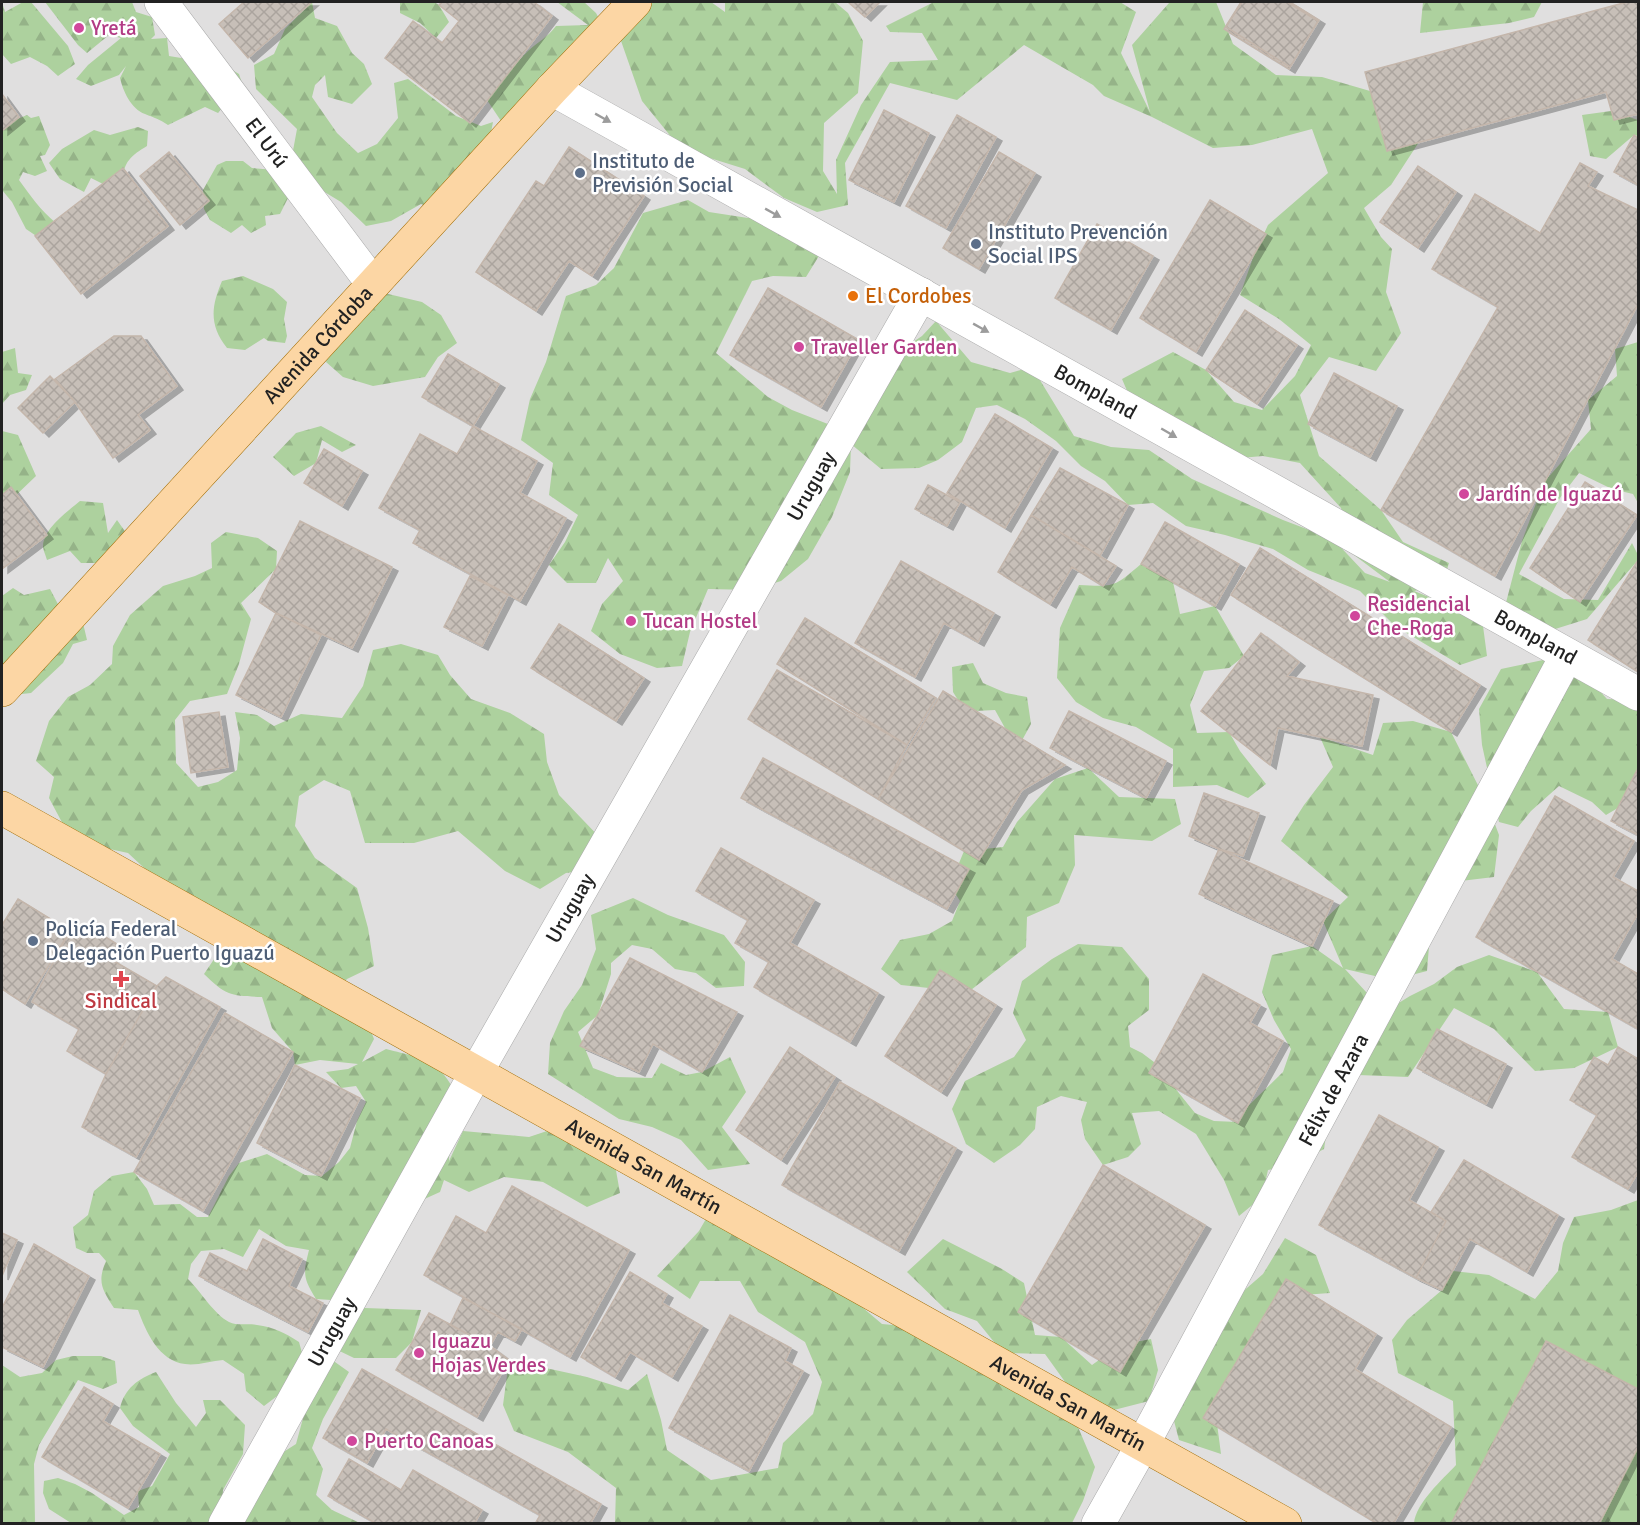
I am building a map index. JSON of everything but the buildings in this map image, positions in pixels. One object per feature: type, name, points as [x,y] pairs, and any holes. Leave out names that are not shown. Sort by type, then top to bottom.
[{"type":"main road","name":"Avenida Córdoba","points":[[2,690],[552,89],[635,2]]},
{"type":"main road","name":"Avenida San Martín","points":[[2,808],[1285,1524]]},
{"type":"street","name":"El Urú","points":[[161,2],[373,284]]},
{"type":"street","name":"Bompland","points":[[552,89],[1638,694]]},
{"type":"street","name":"Uruguay","points":[[225,1524],[476,1073],[921,294]]},
{"type":"street","name":"Félix de Azara","points":[[1098,1524],[1567,655]]},
{"type":"shaded area","points":[[2,2],[1638,2],[1638,1523],[2,1523]]},
{"type":"green space","points":[[2,2],[5,12],[23,2],[31,2],[68,46],[75,64],[58,76],[47,66],[30,57],[11,64],[2,54]]},
{"type":"green space","points":[[45,2],[132,2],[136,12],[152,17],[155,35],[151,39],[167,38],[169,56],[224,65],[239,74],[245,92],[224,105],[218,113],[205,107],[168,125],[140,112],[132,104],[120,78],[126,66],[119,75],[91,86],[76,79],[88,65],[121,38],[109,35],[87,53],[78,45]]},
{"type":"green space","points":[[312,2],[315,18],[337,26],[352,53],[364,64],[372,84],[352,104],[328,97],[325,75],[315,85],[312,97],[337,133],[358,153],[377,144],[398,118],[394,83],[408,79],[456,116],[481,126],[493,122],[485,163],[440,212],[421,204],[391,221],[366,226],[341,202],[308,182],[292,156],[297,129],[256,89],[254,65],[274,54],[285,29]]},
{"type":"green space","points":[[400,2],[434,2],[439,5],[449,22],[436,38],[420,23],[400,13]]},
{"type":"green space","points":[[557,2],[584,2],[596,13],[606,32],[503,124],[485,97],[497,87],[528,51],[556,26],[588,25]]},
{"type":"green space","points":[[641,2],[711,2],[725,12],[725,2],[835,2],[848,13],[863,41],[858,93],[824,123],[823,171],[837,194],[836,160],[861,105],[890,62],[938,60],[922,33],[890,32],[886,26],[934,2],[1120,2],[1136,12],[1121,53],[1150,112],[1132,45],[1169,3],[1216,2],[1233,44],[1276,75],[1322,77],[1370,91],[1399,104],[1419,142],[1391,185],[1364,208],[1381,237],[1392,249],[1386,292],[1401,333],[1376,371],[1329,357],[1300,395],[1319,456],[1381,510],[1403,542],[1449,563],[1442,585],[1414,591],[1444,603],[1483,626],[1487,656],[1460,665],[1395,626],[1360,591],[1308,570],[1273,549],[1186,526],[1153,503],[1128,505],[1105,481],[1081,466],[1056,441],[1025,419],[997,405],[976,408],[962,442],[938,460],[919,468],[881,469],[851,444],[850,472],[832,517],[808,559],[781,581],[752,590],[708,589],[690,632],[682,666],[657,668],[620,654],[591,631],[602,604],[623,581],[608,558],[596,583],[567,583],[549,565],[565,542],[578,515],[549,495],[553,463],[521,440],[530,399],[546,362],[566,296],[596,285],[614,268],[643,213],[688,200],[709,212],[748,218],[783,218],[822,251],[806,277],[773,276],[752,281],[716,353],[768,397],[792,410],[833,426],[883,362],[922,336],[936,321],[971,362],[1010,373],[1032,367],[1074,436],[1111,447],[1149,450],[1192,479],[1283,520],[1333,539],[1365,573],[1390,582],[1354,555],[1341,508],[1300,463],[1263,456],[1217,460],[1137,414],[1122,379],[1173,352],[1206,370],[1234,402],[1262,410],[1295,376],[1311,345],[1279,319],[1240,295],[1254,255],[1268,225],[1328,173],[1312,129],[1252,145],[1213,148],[1104,96],[1093,85],[1024,45],[957,100],[890,83],[845,163],[848,205],[817,212],[784,198],[745,169],[681,149],[642,101],[620,38]]},
{"type":"green space","points":[[1423,2],[1542,2],[1534,17],[1509,23],[1420,33]]},
{"type":"green space","points":[[1611,111],[1638,120],[1638,136],[1634,135],[1606,159],[1590,156],[1582,115]]},
{"type":"green space","points":[[27,115],[31,118],[39,116],[50,145],[45,155],[40,156],[47,171],[35,176],[23,172],[19,180],[40,208],[56,223],[54,248],[26,229],[12,202],[2,190],[2,130],[8,123]]},
{"type":"green space","points":[[138,127],[148,131],[147,146],[129,160],[123,180],[103,184],[91,178],[84,192],[60,179],[49,163],[62,149],[94,130],[110,135]]},
{"type":"green space","points":[[226,161],[243,161],[252,168],[275,170],[290,194],[280,214],[265,216],[266,225],[251,233],[242,225],[231,233],[210,220],[204,209],[203,190],[217,165]]},
{"type":"green space","points":[[243,276],[273,289],[287,302],[284,319],[287,336],[285,343],[268,341],[264,338],[245,350],[227,348],[221,340],[214,316],[218,290],[222,281]]},
{"type":"green space","points":[[384,293],[422,302],[441,315],[457,343],[438,357],[425,377],[373,386],[343,377],[326,362],[332,345]]},
{"type":"green space","points":[[1638,342],[1638,503],[1633,494],[1612,489],[1579,473],[1560,498],[1519,574],[1564,599],[1598,600],[1632,543],[1638,560],[1587,619],[1533,636],[1502,618],[1522,541],[1544,482],[1591,429],[1588,400],[1617,376],[1615,349]]},
{"type":"green space","points":[[15,348],[18,373],[32,375],[26,390],[10,395],[2,404],[2,352]]},
{"type":"green space","points":[[321,426],[356,445],[342,452],[322,440],[316,463],[294,476],[273,457],[296,433]]},
{"type":"green space","points":[[2,431],[18,435],[36,476],[12,499],[2,500]]},
{"type":"green space","points":[[80,501],[103,503],[108,533],[117,520],[129,537],[99,563],[81,563],[70,551],[47,560],[43,546],[44,539],[57,520]]},
{"type":"green space","points":[[226,532],[258,538],[277,551],[276,569],[241,603],[251,619],[239,664],[227,694],[190,701],[175,720],[176,763],[198,787],[218,782],[237,770],[240,738],[235,712],[257,715],[274,726],[301,714],[342,718],[363,686],[373,650],[401,644],[438,655],[450,675],[471,699],[510,713],[544,734],[547,762],[559,795],[606,844],[604,868],[566,873],[540,889],[505,871],[458,831],[414,843],[365,843],[350,791],[324,780],[299,796],[295,826],[315,858],[357,888],[368,928],[374,966],[347,979],[330,1001],[363,1010],[374,1039],[362,1062],[386,1049],[423,1059],[439,1069],[453,1087],[460,1101],[450,1141],[449,1161],[463,1131],[529,1137],[568,1124],[612,1148],[620,1193],[587,1207],[543,1182],[504,1177],[469,1192],[444,1180],[440,1192],[400,1210],[352,1296],[365,1308],[421,1310],[412,1342],[396,1358],[354,1358],[325,1344],[331,1300],[316,1299],[309,1286],[305,1271],[309,1250],[286,1246],[259,1229],[243,1257],[224,1249],[201,1251],[191,1264],[188,1279],[218,1314],[232,1323],[269,1327],[299,1342],[304,1360],[289,1387],[264,1406],[246,1391],[244,1374],[223,1360],[194,1364],[176,1362],[155,1344],[138,1310],[114,1308],[106,1296],[101,1280],[106,1261],[99,1253],[87,1253],[76,1248],[73,1227],[88,1215],[94,1191],[112,1176],[134,1172],[147,1189],[154,1205],[180,1204],[197,1217],[208,1217],[229,1176],[239,1163],[267,1154],[305,1175],[322,1176],[339,1162],[350,1148],[357,1121],[366,1102],[356,1086],[341,1088],[326,1072],[348,1069],[358,1064],[320,1060],[295,1065],[293,1052],[272,1028],[262,997],[243,996],[224,991],[204,974],[225,943],[128,853],[91,845],[65,828],[49,798],[54,777],[36,761],[49,721],[68,697],[90,685],[112,664],[113,646],[130,615],[163,586],[212,568],[211,543]]},
{"type":"green space","points":[[1141,564],[1173,582],[1180,614],[1215,606],[1244,656],[1229,668],[1204,671],[1190,705],[1197,733],[1229,732],[1240,751],[1266,784],[1248,798],[1217,785],[1173,787],[1173,749],[1136,727],[1103,718],[1076,702],[1057,678],[1060,628],[1079,585],[1113,584]]},
{"type":"green space","points":[[13,588],[24,595],[50,589],[60,608],[83,623],[87,640],[73,644],[63,663],[31,693],[13,695],[2,688],[2,596]]},
{"type":"green space","points":[[1567,655],[1607,699],[1638,700],[1638,796],[1606,815],[1592,802],[1559,786],[1531,811],[1518,827],[1499,822],[1482,745],[1479,709],[1501,669]]},
{"type":"green space","points":[[973,663],[983,683],[1006,693],[1027,697],[1031,724],[1020,744],[1005,728],[995,710],[975,711],[958,700],[953,692],[952,667]]},
{"type":"green space","points":[[1413,721],[1451,732],[1487,803],[1499,835],[1494,877],[1444,883],[1430,934],[1427,971],[1392,980],[1345,969],[1378,1005],[1371,1020],[1434,984],[1457,967],[1489,955],[1537,972],[1564,1009],[1608,1012],[1618,1047],[1574,1068],[1535,1071],[1494,1029],[1454,1008],[1408,1077],[1358,1075],[1326,1136],[1324,1149],[1292,1166],[1268,1170],[1262,1197],[1239,1216],[1224,1180],[1196,1134],[1159,1111],[1132,1113],[1141,1144],[1128,1157],[1103,1165],[1085,1139],[1081,1120],[1087,1102],[1061,1096],[1037,1107],[1035,1129],[1020,1145],[994,1163],[966,1144],[952,1109],[965,1081],[1014,1057],[1026,1040],[1013,1013],[1022,981],[1052,959],[1078,944],[1122,947],[1149,979],[1149,1010],[1128,1026],[1130,1047],[1154,1062],[1195,1113],[1214,1121],[1238,1122],[1248,1106],[1283,1072],[1291,1049],[1274,1020],[1262,992],[1272,955],[1312,946],[1343,968],[1323,921],[1348,897],[1281,841],[1304,805],[1333,767],[1320,737],[1373,755],[1383,723]]},
{"type":"green space","points":[[1088,768],[1119,797],[1175,799],[1181,824],[1152,841],[1074,835],[1075,865],[1059,903],[1027,917],[1026,947],[971,990],[901,985],[881,969],[900,940],[929,934],[952,921],[960,901],[950,885],[964,851],[1003,847],[1017,822],[1055,779]]},
{"type":"green space","points":[[633,898],[668,915],[724,935],[745,962],[744,986],[716,988],[696,973],[675,969],[652,949],[632,945],[611,963],[611,974],[598,1015],[578,1032],[593,1068],[617,1077],[652,1078],[661,1063],[686,1075],[702,1072],[730,1057],[746,1092],[722,1127],[750,1164],[708,1170],[681,1140],[652,1127],[619,1119],[548,1074],[550,1043],[564,1011],[582,985],[596,949],[591,915]]},
{"type":"green space","points":[[1638,1200],[1638,1523],[1414,1523],[1424,1500],[1456,1465],[1453,1401],[1398,1373],[1392,1340],[1407,1320],[1442,1290],[1453,1271],[1489,1275],[1535,1299],[1558,1271],[1563,1243],[1574,1217],[1611,1210]]},
{"type":"green space","points":[[714,1205],[849,1296],[882,1324],[937,1329],[1078,1427],[1095,1467],[1083,1501],[1072,1523],[615,1523],[616,1488],[568,1452],[514,1431],[503,1405],[509,1360],[587,1377],[628,1390],[647,1374],[661,1420],[667,1450],[711,1480],[778,1468],[783,1443],[813,1414],[822,1382],[805,1342],[758,1312],[740,1281],[700,1281],[690,1299],[657,1276],[699,1231]]},
{"type":"green space","points":[[1285,1238],[1316,1255],[1330,1293],[1289,1296],[1216,1416],[1221,1454],[1179,1440],[1168,1398],[1208,1322],[1263,1274]]},
{"type":"green space","points":[[943,1239],[1002,1269],[1024,1283],[1035,1335],[1061,1337],[1092,1365],[1120,1345],[1151,1339],[1158,1370],[1149,1401],[1110,1411],[1068,1386],[1045,1354],[1003,1353],[977,1321],[945,1309],[907,1272]]},
{"type":"green space","points":[[321,1352],[349,1372],[323,1419],[312,1448],[323,1469],[316,1495],[332,1510],[360,1523],[246,1523],[246,1486],[274,1458],[296,1444]]},
{"type":"green space","points":[[73,1356],[101,1356],[115,1361],[117,1383],[103,1389],[78,1380],[39,1445],[34,1464],[35,1523],[2,1523],[2,1365],[20,1377],[42,1373],[56,1360]]},
{"type":"green space","points":[[156,1372],[176,1403],[196,1427],[206,1413],[203,1400],[220,1400],[245,1425],[243,1454],[223,1490],[221,1523],[71,1523],[49,1509],[43,1493],[44,1481],[58,1478],[92,1493],[124,1515],[139,1507],[138,1491],[152,1486],[170,1454],[133,1426],[120,1408],[125,1395],[133,1385]]},
{"type":"place","name":"Yretá","points":[[79,28]]},
{"type":"place","name":"Instituto de Previsión Social","points":[[580,173]]},
{"type":"place","name":"Instituto Prevención Social IPS","points":[[976,244]]},
{"type":"place","name":"El Cordobes","points":[[853,296]]},
{"type":"place","name":"Traveller Garden","points":[[799,347]]},
{"type":"place","name":"Jardín de Iguazú","points":[[1464,494]]},
{"type":"place","name":"Residencial Che-Roga","points":[[1355,616]]},
{"type":"place","name":"Tucan Hostel","points":[[631,621]]},
{"type":"place","name":"Policía Federal Delegación Puerto Iguazú","points":[[33,941]]},
{"type":"place","name":"Sindical","points":[[121,979]]},
{"type":"place","name":"Iguazu Hojas Verdes","points":[[419,1353]]},
{"type":"place","name":"Puerto Canoas","points":[[352,1441]]}]
